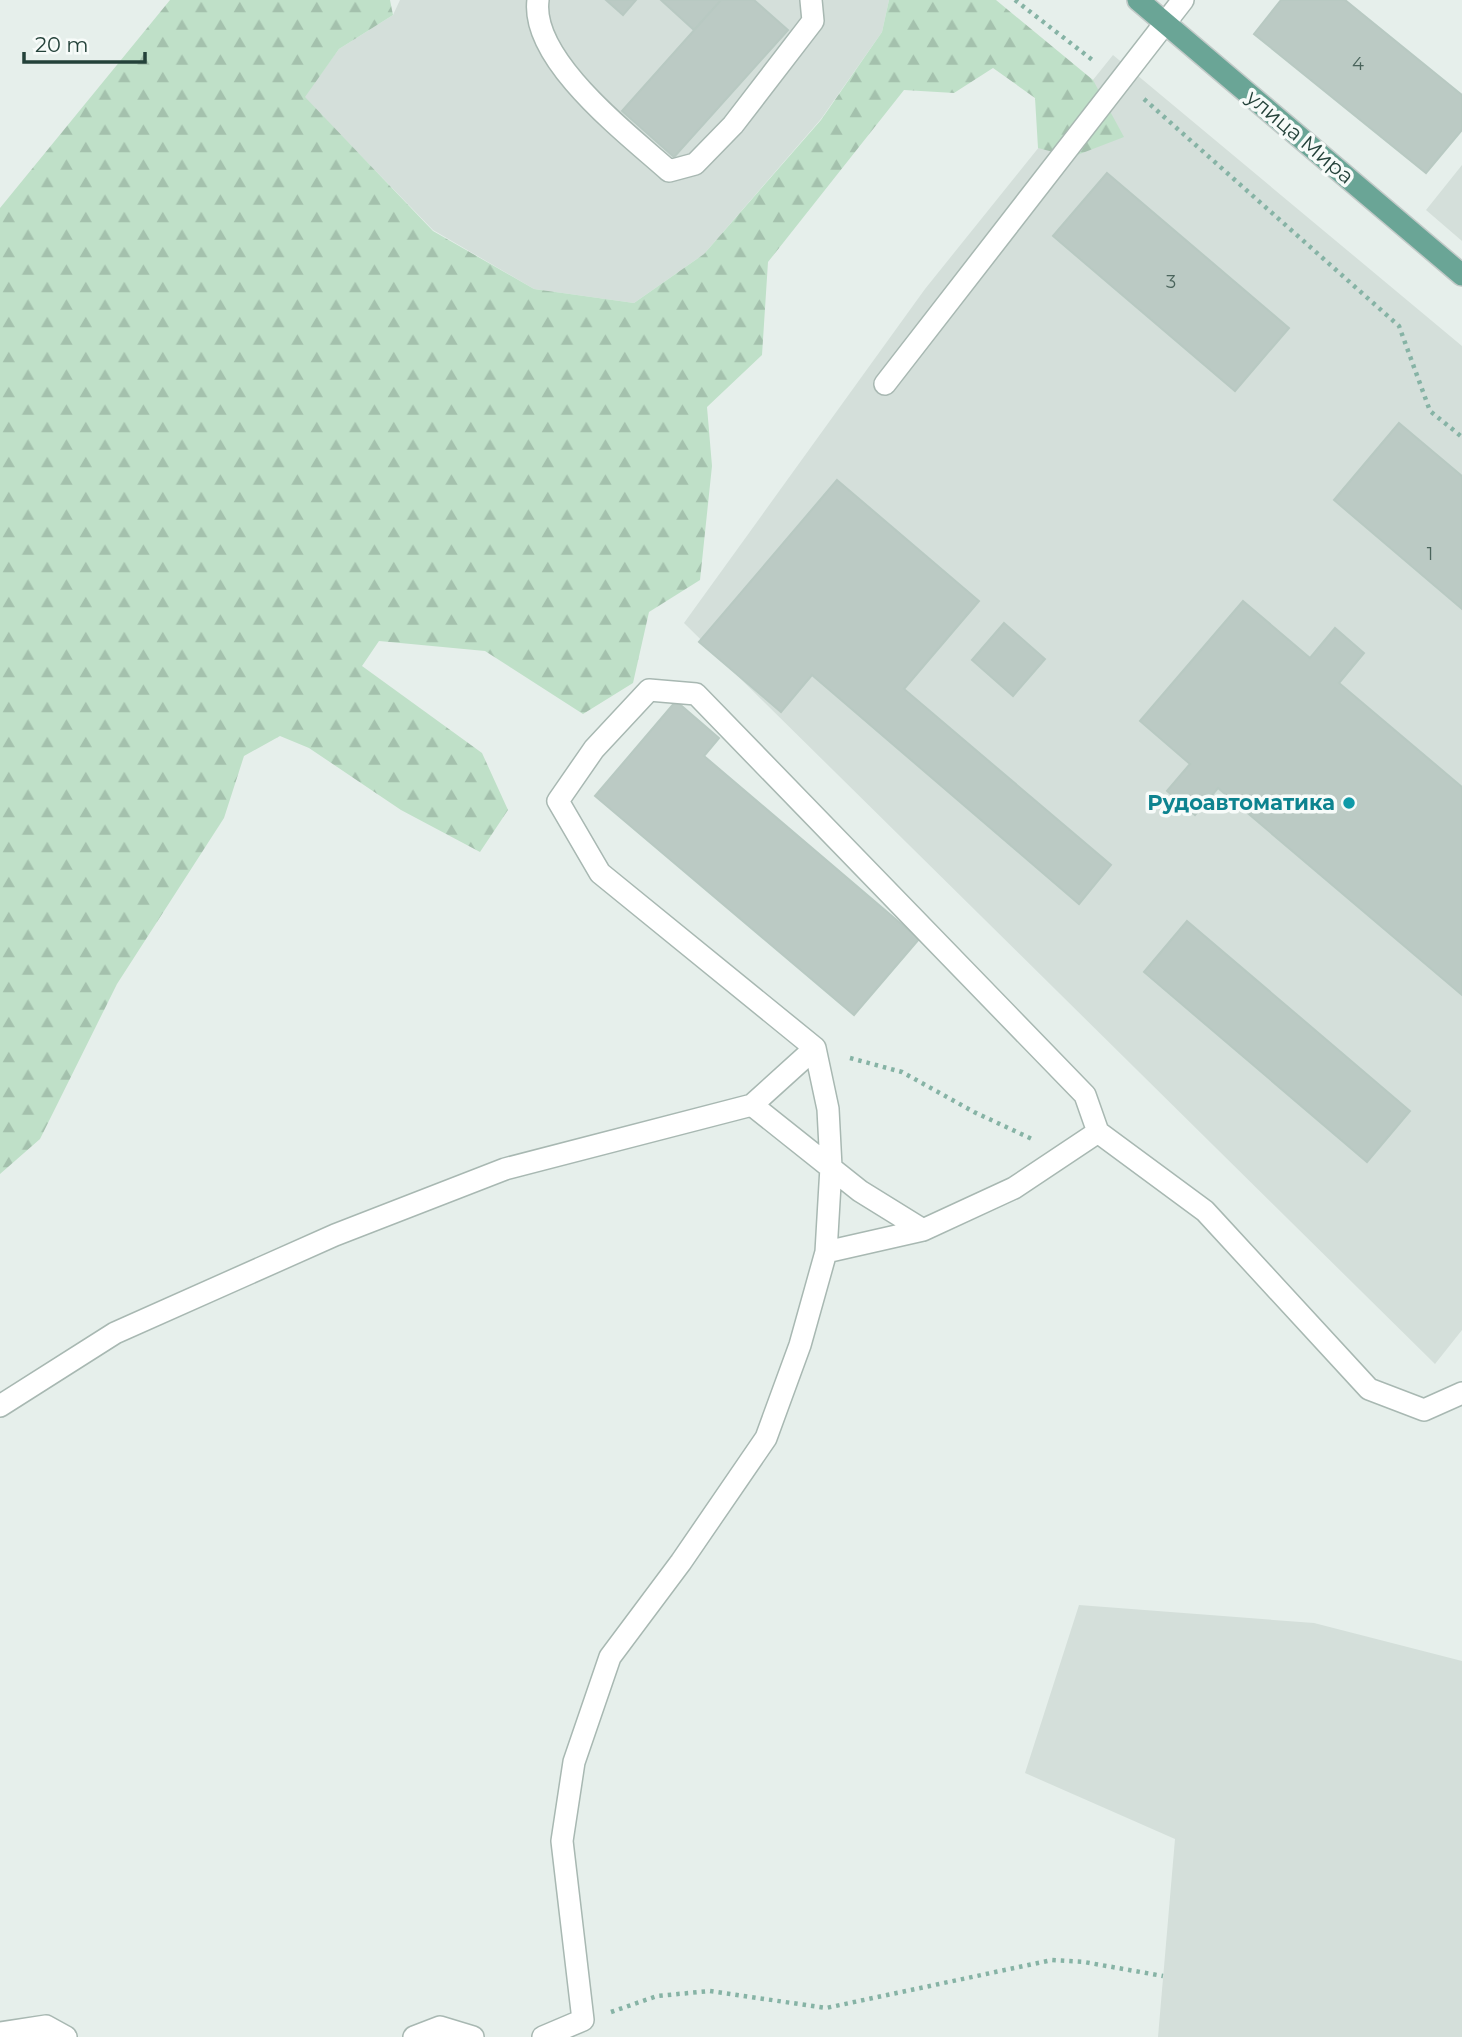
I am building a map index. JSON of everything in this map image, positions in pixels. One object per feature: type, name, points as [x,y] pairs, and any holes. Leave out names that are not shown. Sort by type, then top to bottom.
[{"type":"main road","name":"улица Мира","points":[[1138,0],[1462,275]]},
{"type":"lane","points":[[538,0],[537,10],[545,37],[569,76],[591,101],[669,171],[695,163],[733,125],[813,21],[811,0]]},
{"type":"lane","points":[[885,384],[1184,0]]},
{"type":"lane","points":[[543,2037],[583,2020],[562,1841],[574,1762],[610,1657],[681,1562],[766,1438],[800,1345],[826,1252],[831,1167],[828,1109],[815,1048],[600,873],[558,801],[594,749],[649,690],[696,694],[1085,1095],[1098,1132],[1205,1211],[1369,1390],[1424,1410],[1462,1393]]},
{"type":"lane","points":[[0,1406],[115,1333],[335,1235],[505,1169],[752,1105],[815,1048]]},
{"type":"lane","points":[[752,1105],[860,1191],[923,1230]]},
{"type":"lane","points":[[826,1252],[923,1230],[1014,1188],[1098,1132]]},
{"type":"lane","points":[[0,2032],[46,2026],[66,2037]]},
{"type":"lane","points":[[414,2037],[440,2026],[473,2037]]},
{"type":"path","points":[[1016,0],[1075,48],[1121,80],[1399,326],[1430,411],[1462,437]]},
{"type":"path","points":[[815,1048],[902,1072],[1029,1139],[1043,1138]]},
{"type":"path","points":[[583,2020],[657,1996],[710,1991],[826,2008],[897,1996],[1052,1960],[1163,1976]]},
{"type":"shaded area","points":[[400,0],[889,0],[882,32],[821,119],[704,254],[634,303],[534,289],[433,230],[304,97],[339,49],[393,15]]},
{"type":"shaded area","points":[[1113,55],[1462,346],[1462,1330],[1435,1364],[684,623],[925,289]]},
{"type":"shaded area","points":[[1462,165],[1462,241],[1426,210]]},
{"type":"shaded area","points":[[1079,1605],[1314,1623],[1462,1661],[1462,2037],[1158,2037],[1175,1839],[1025,1773]]},
{"type":"green space","points":[[170,0],[390,0],[393,15],[339,49],[305,97],[433,231],[534,289],[634,303],[704,254],[821,120],[882,32],[889,0],[996,0],[1093,80],[1124,137],[1072,157],[1038,148],[1035,98],[993,68],[954,93],[904,90],[768,262],[762,355],[707,407],[712,466],[700,580],[649,612],[633,683],[583,714],[485,651],[379,641],[362,666],[482,753],[508,810],[480,852],[401,810],[309,748],[280,736],[244,756],[224,818],[117,984],[40,1139],[0,1174],[0,208]]},
{"type":"building","points":[[606,0],[636,0],[623,15]]},
{"type":"building","points":[[661,0],[721,0],[694,30]]},
{"type":"building","points":[[721,0],[754,0],[788,30],[674,157],[622,111]]},
{"type":"building","points":[[1281,0],[1345,0],[1462,95],[1462,130],[1426,173],[1254,34]]},
{"type":"building","points":[[1107,173],[1289,328],[1235,391],[1053,236]]},
{"type":"building","points":[[1399,423],[1462,476],[1462,609],[1334,500]]},
{"type":"building","points":[[837,480],[979,601],[904,689],[1111,865],[1079,904],[812,675],[781,712],[699,642]]},
{"type":"building","name":"Рудоавтоматика","points":[[1243,601],[1310,658],[1335,628],[1364,653],[1339,683],[1462,787],[1462,995],[1218,788],[1195,815],[1167,791],[1190,764],[1140,721]]},
{"type":"building","points":[[1004,623],[1045,659],[1013,696],[972,660]]},
{"type":"building","points":[[676,701],[719,738],[704,756],[919,939],[854,1015],[595,796]]},
{"type":"building","points":[[1187,921],[1410,1111],[1367,1162],[1144,972]]},
{"type":"place","name":"Рудоавтоматика","points":[[1349,803]]}]
